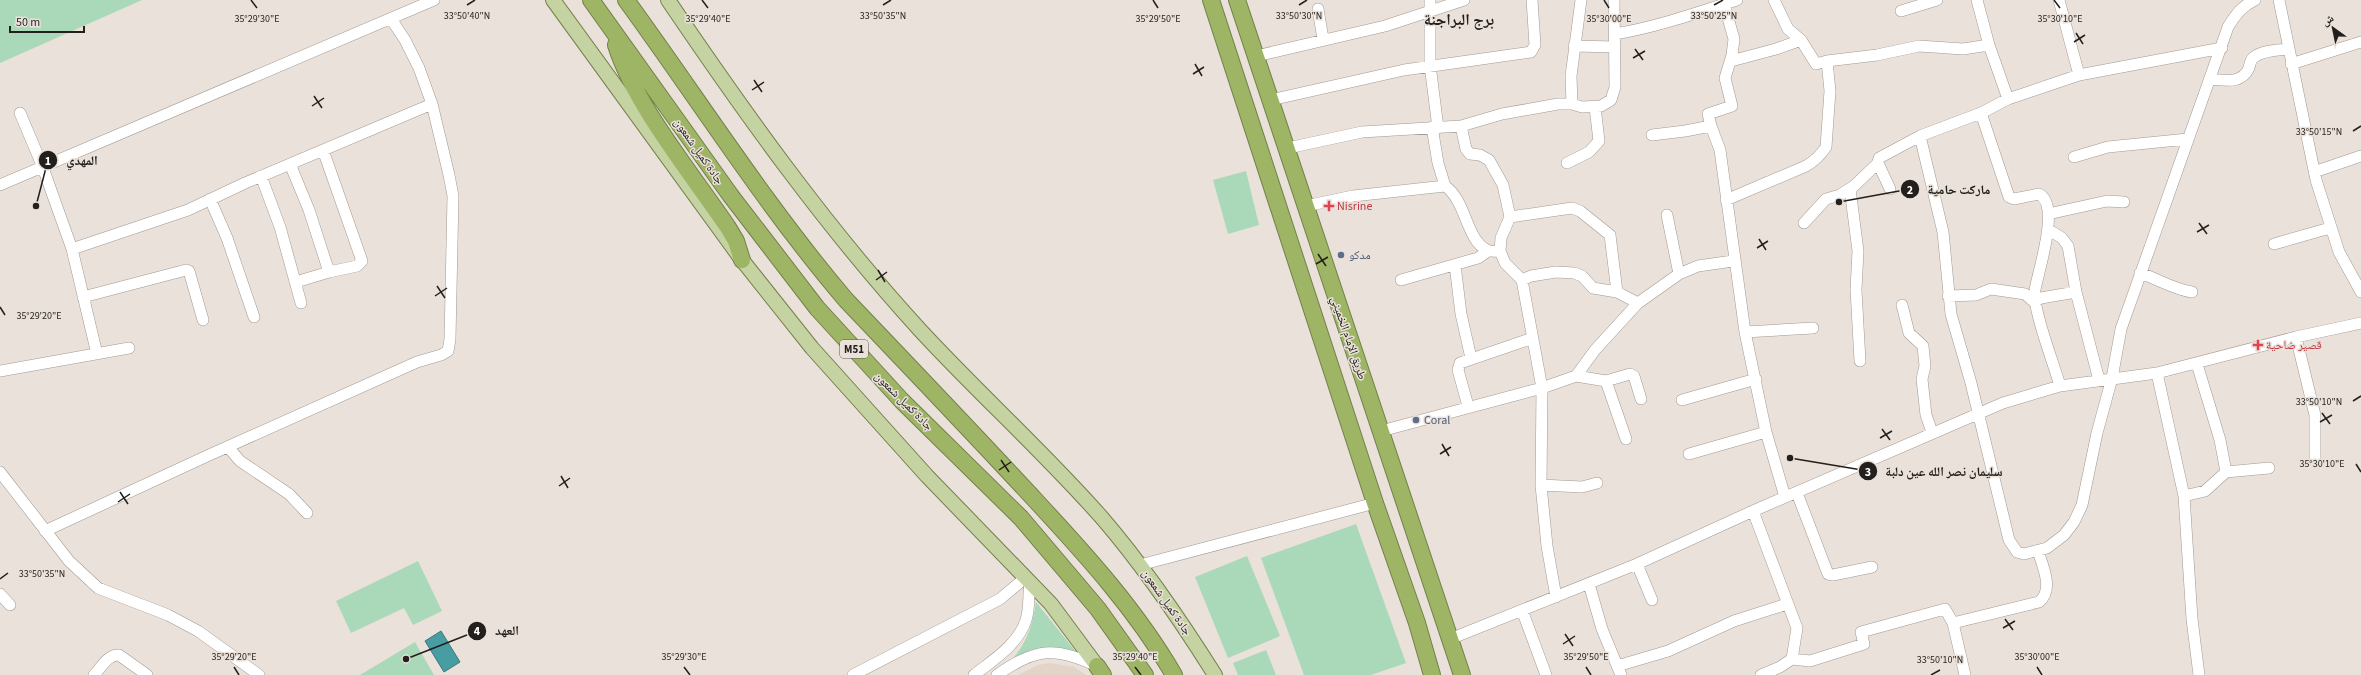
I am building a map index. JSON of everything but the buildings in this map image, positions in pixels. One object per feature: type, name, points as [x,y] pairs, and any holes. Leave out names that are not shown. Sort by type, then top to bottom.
[{"type":"highway","name":"جادة كميل شمعون","points":[[591,0],[731,196],[818,308],[902,401],[1036,535],[1098,609],[1145,675]]},
{"type":"highway","name":"M51","points":[[626,0],[679,72],[761,192],[810,258],[846,300],[1082,551],[1126,603],[1157,646],[1174,675]]},
{"type":"highway","points":[[1210,0],[1375,503],[1417,623],[1432,675]]},
{"type":"highway","name":"طريق الإمام الخميني","points":[[1237,0],[1288,148],[1324,265],[1462,675]]},
{"type":"highway","points":[[612,30],[624,66],[634,85],[664,134],[727,226],[736,241],[742,260]]},
{"type":"highway","points":[[1284,224],[1292,233],[1301,234],[1306,228],[1307,211]]},
{"type":"highway","points":[[1300,273],[1302,258],[1309,253],[1318,257],[1324,265]]},
{"type":"main road","points":[[553,0],[742,260],[812,348],[879,424],[1051,604],[1100,671]]},
{"type":"main road","name":"جادة كميل شمعون","points":[[668,0],[737,101],[820,213],[920,330],[1102,518],[1140,565],[1180,620],[1215,675]]},
{"type":"street","points":[[0,185],[42,165],[434,0]]},
{"type":"street","points":[[1430,0],[1430,65],[1438,163],[1445,186],[1453,193],[1477,240],[1488,251],[1500,251]]},
{"type":"street","points":[[1256,56],[1323,39],[1385,26],[1464,0]]},
{"type":"street","points":[[1271,100],[1430,65],[1531,52],[1535,45],[1532,0]]},
{"type":"street","points":[[1572,104],[1574,46],[1581,0]]},
{"type":"street","points":[[1288,148],[1362,132],[1461,126],[1502,114],[1558,104],[1572,104],[1582,107],[1601,106],[1614,96],[1616,69],[1614,0]]},
{"type":"street","points":[[1615,34],[1658,26],[1673,19],[1737,0]]},
{"type":"street","points":[[1774,0],[1788,29],[1801,40],[1816,64],[1827,61],[1877,55],[1919,46],[1963,49],[1989,45]]},
{"type":"street","points":[[1901,11],[1937,0]]},
{"type":"street","points":[[1977,0],[1989,45],[2008,99]]},
{"type":"street","points":[[2059,0],[2079,75]]},
{"type":"street","points":[[1920,136],[1943,232],[1948,296],[1957,338],[2012,547],[2024,554],[2038,551],[2047,548],[2064,535],[2074,522],[2082,505],[2097,433],[2112,378],[2121,330],[2140,273],[2222,48],[2228,27],[2236,14],[2244,6],[2255,0]]},
{"type":"street","points":[[2280,0],[2288,49],[2314,172],[2330,228],[2339,252],[2361,292]]},
{"type":"street","points":[[1724,4],[1734,39],[1731,61],[1725,78],[1732,106],[1708,114],[1720,150],[1733,262],[1745,332],[1766,432],[1785,497]]},
{"type":"street","points":[[1318,9],[1323,39]]},
{"type":"street","points":[[45,531],[417,362],[441,355],[448,351],[450,340],[452,196],[432,104],[419,68],[405,40],[391,19]]},
{"type":"street","points":[[1731,61],[1776,49],[1801,40]]},
{"type":"street","points":[[2291,64],[2361,42]]},
{"type":"street","points":[[1574,46],[1615,47]]},
{"type":"street","points":[[1804,223],[1826,199],[1850,189],[1864,179],[1878,163],[1879,158],[1920,136],[1981,113],[2008,99],[2079,75],[2222,48]]},
{"type":"street","points":[[2210,79],[2230,81],[2238,80],[2246,72],[2253,58],[2260,54],[2288,49]]},
{"type":"street","points":[[1726,200],[1806,166],[1817,160],[1822,154],[1826,148],[1830,91],[1827,61]]},
{"type":"street","points":[[72,249],[188,210],[261,176],[432,104]]},
{"type":"street","points":[[1567,163],[1589,152],[1599,141],[1595,107]]},
{"type":"street","points":[[20,113],[42,165],[72,249],[97,354]]},
{"type":"street","points":[[1981,113],[2009,197],[2014,199],[2040,194],[2043,196],[2048,214],[2049,230],[2041,260],[2034,302],[2060,386]]},
{"type":"street","points":[[1461,126],[1467,151],[1486,157],[1498,175],[1510,209],[1510,217],[1501,238],[1500,251],[1505,263],[1522,280],[1542,388],[1541,485],[1547,546],[1556,597]]},
{"type":"street","points":[[1652,135],[1685,132],[1711,126]]},
{"type":"street","points":[[2074,157],[2108,148],[2188,139]]},
{"type":"street","points":[[296,282],[329,272],[358,266],[362,261],[323,150]]},
{"type":"street","points":[[2314,172],[2361,156]]},
{"type":"street","points":[[1878,163],[1890,189]]},
{"type":"street","points":[[290,164],[309,210],[329,272]]},
{"type":"street","points":[[261,176],[280,227],[301,303]]},
{"type":"street","points":[[1307,211],[1353,196],[1445,186]]},
{"type":"street","points":[[1850,189],[1858,251],[1856,290],[1860,361]]},
{"type":"street","points":[[210,199],[227,238],[254,317]]},
{"type":"street","points":[[2048,214],[2107,201],[2124,202]]},
{"type":"street","points":[[1510,217],[1572,208],[1580,211],[1610,235],[1617,292]]},
{"type":"street","points":[[1667,215],[1679,274]]},
{"type":"street","points":[[2274,244],[2330,228]]},
{"type":"street","points":[[2049,230],[2062,238],[2068,246],[2076,292],[2099,380]]},
{"type":"street","points":[[1402,280],[1482,257],[1488,251]]},
{"type":"street","points":[[1576,376],[1595,350],[1638,303],[1679,274],[1698,266],[1733,262]]},
{"type":"street","points":[[1455,265],[1461,314],[1471,358]]},
{"type":"street","points":[[83,297],[186,270],[189,271],[203,320]]},
{"type":"street","points":[[1522,280],[1531,276],[1567,273],[1582,276],[1592,288],[1617,292],[1638,303]]},
{"type":"street","points":[[2140,273],[2162,280],[2175,289],[2192,292]]},
{"type":"street","points":[[1948,296],[1976,295],[1991,289],[2025,294],[2034,302]]},
{"type":"street","points":[[2034,302],[2041,298],[2076,292]]},
{"type":"street","points":[[1902,305],[1909,333],[1923,346],[1925,366],[1922,379],[1926,415],[1932,432]]},
{"type":"street","points":[[1450,639],[1637,564],[1753,510],[1797,493],[1977,412],[2060,386],[2157,373],[2198,364],[2296,337],[2361,323]]},
{"type":"street","points":[[1745,332],[1813,328]]},
{"type":"street","points":[[2296,337],[2315,415],[2315,458]]},
{"type":"street","points":[[1468,406],[1458,366],[1464,360],[1533,338]]},
{"type":"street","points":[[0,371],[129,348]]},
{"type":"street","points":[[2198,364],[2220,440],[2226,472]]},
{"type":"street","points":[[2157,373],[2184,496],[2192,619],[2199,675]]},
{"type":"street","points":[[1381,431],[1468,406],[1542,388],[1576,376],[1606,381],[1630,374],[1634,376],[1641,399]]},
{"type":"street","points":[[1682,400],[1756,379]]},
{"type":"street","points":[[1606,381],[1626,439]]},
{"type":"street","points":[[1689,454],[1766,432]]},
{"type":"street","points":[[228,447],[240,461],[289,494],[307,513]]},
{"type":"street","points":[[2184,496],[2206,491],[2226,472],[2269,468]]},
{"type":"street","points":[[0,472],[69,561],[98,588],[168,615],[198,631],[259,675]]},
{"type":"street","points":[[1541,485],[1582,487],[1597,483]]},
{"type":"street","points":[[1797,493],[1828,574],[1833,575],[1872,567]]},
{"type":"street","points":[[1140,565],[1375,503]]},
{"type":"street","points":[[1753,510],[1797,628],[1792,659]]},
{"type":"street","points":[[1953,623],[2038,602],[2044,597],[2047,588],[2038,551]]},
{"type":"street","points":[[1637,564],[1652,600]]},
{"type":"street","points":[[853,675],[1000,599],[1028,581]]},
{"type":"street","points":[[974,675],[1009,648],[1022,630],[1028,611],[1028,581]]},
{"type":"street","points":[[1589,584],[1602,629],[1619,671],[1734,621],[1787,604]]},
{"type":"street","points":[[0,594],[10,604]]},
{"type":"street","points":[[1761,675],[1780,667],[1792,659],[1810,661],[1864,644],[1861,632],[1945,609],[1953,623],[1965,675]]},
{"type":"street","points":[[1522,610],[1546,675]]},
{"type":"street","points":[[996,675],[1025,657],[1051,651],[1073,656],[1100,671]]},
{"type":"street","points":[[94,675],[109,658],[119,655],[147,675]]},
{"type":"shaded area","points":[[1050,663],[1074,667],[1086,675],[1018,675],[1038,665]]},
{"type":"green space","points":[[0,0],[142,0],[0,63]]},
{"type":"green space","points":[[1246,171],[1259,225],[1228,234],[1213,180]]},
{"type":"green space","points":[[1356,524],[1406,663],[1371,675],[1304,675],[1261,558]]},
{"type":"green space","points":[[1247,556],[1280,636],[1228,658],[1195,577]]},
{"type":"green space","points":[[418,561],[442,611],[413,625],[404,608],[351,633],[336,601]]},
{"type":"green space","points":[[1036,602],[1076,652],[1014,657],[1019,651],[1029,631]]},
{"type":"green space","points":[[415,642],[434,675],[360,675]]},
{"type":"green space","points":[[1266,650],[1276,675],[1238,675],[1233,663]]},
{"type":"water","points":[[441,631],[460,662],[444,672],[425,641]]},
{"type":"place","name":"ماركت حامية","points":[[1839,202]]},
{"type":"place","name":"المهدي","points":[[36,206]]},
{"type":"place","name":"Nisrine","points":[[1329,206]]},
{"type":"place","name":"مدكو","points":[[1341,255]]},
{"type":"place","name":"قصير ضاحية","points":[[2258,345]]},
{"type":"place","name":"Coral","points":[[1416,420]]},
{"type":"place","name":"سليمان نصر الله عين دلبة","points":[[1790,458]]},
{"type":"place","name":"العهد","points":[[406,659]]},
{"type":"district","name":"برج البراجنة","points":[[1459,19]]}]
